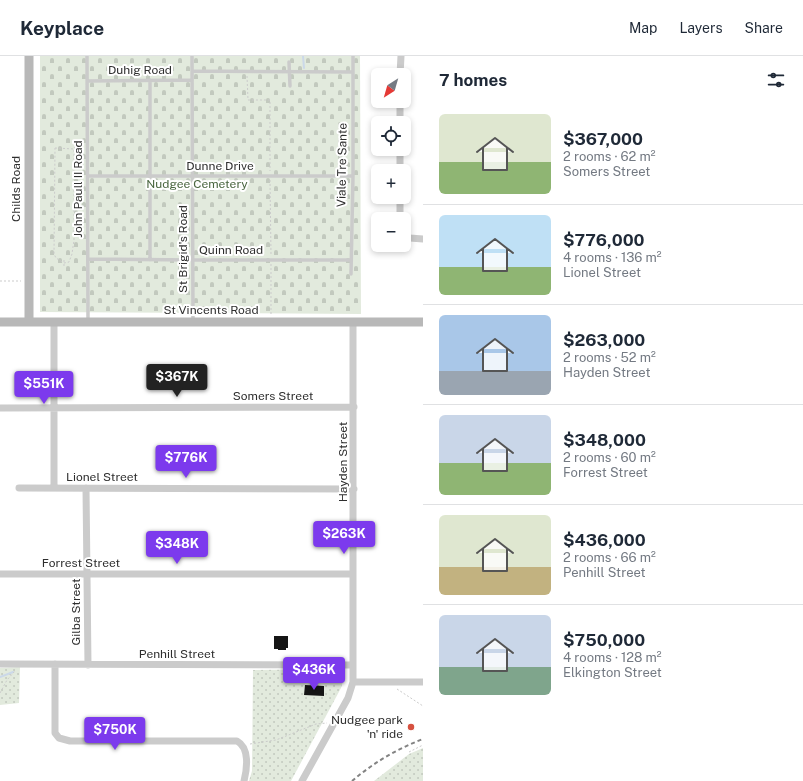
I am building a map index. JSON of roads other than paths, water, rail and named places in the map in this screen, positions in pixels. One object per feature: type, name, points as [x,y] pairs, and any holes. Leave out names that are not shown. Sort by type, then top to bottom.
[{"type":"main road","name":"Childs Road","points":[[28,56],[29,322]]},
{"type":"main road","name":"St Vincents Road","points":[[0,322],[423,322]]},
{"type":"street","points":[[400,68],[401,56]]},
{"type":"street","points":[[411,238],[423,239]]},
{"type":"street","points":[[54,322],[54,488]]},
{"type":"street","name":"Hayden Street","points":[[302,781],[348,698],[353,682],[353,322]]},
{"type":"street","name":"Somers Street","points":[[0,408],[354,407]]},
{"type":"street","name":"Lionel Street","points":[[19,488],[354,488]]},
{"type":"street","name":"Gilba Street","points":[[86,488],[88,665]]},
{"type":"street","name":"Forrest Street","points":[[0,574],[353,574]]},
{"type":"street","name":"Penhill Street","points":[[0,664],[354,665]]},
{"type":"street","points":[[55,664],[55,729],[57,736],[62,740],[239,742],[243,746],[246,753],[246,772],[244,781]]},
{"type":"street","points":[[353,682],[423,682]]},
{"type":"lane","name":"John Paull II Road","points":[[87,56],[88,322]]},
{"type":"lane","name":"St Brigid's Road","points":[[192,56],[193,322]]},
{"type":"lane","name":"Viale Tre Sante","points":[[351,274],[353,56]]},
{"type":"lane","points":[[289,62],[290,86]]},
{"type":"lane","points":[[192,72],[353,72]]},
{"type":"lane","points":[[150,80],[150,260]]},
{"type":"lane","name":"Duhig Road","points":[[88,81],[192,80]]},
{"type":"lane","name":"Dunne Drive","points":[[88,176],[353,176]]},
{"type":"lane","name":"Quinn Road","points":[[88,259],[350,260]]},
{"type":"waterway","points":[[303,56],[304,68]]},
{"type":"waterway","points":[[0,677],[13,672]]},
{"type":"railway","points":[[352,781],[368,768],[386,757],[423,739]]},
{"type":"place","name":"Nudgee park 'n' ride","points":[[411,727]]},
{"type":"park label","name":"Nudgee Cemetery","points":[[197,184]]}]
